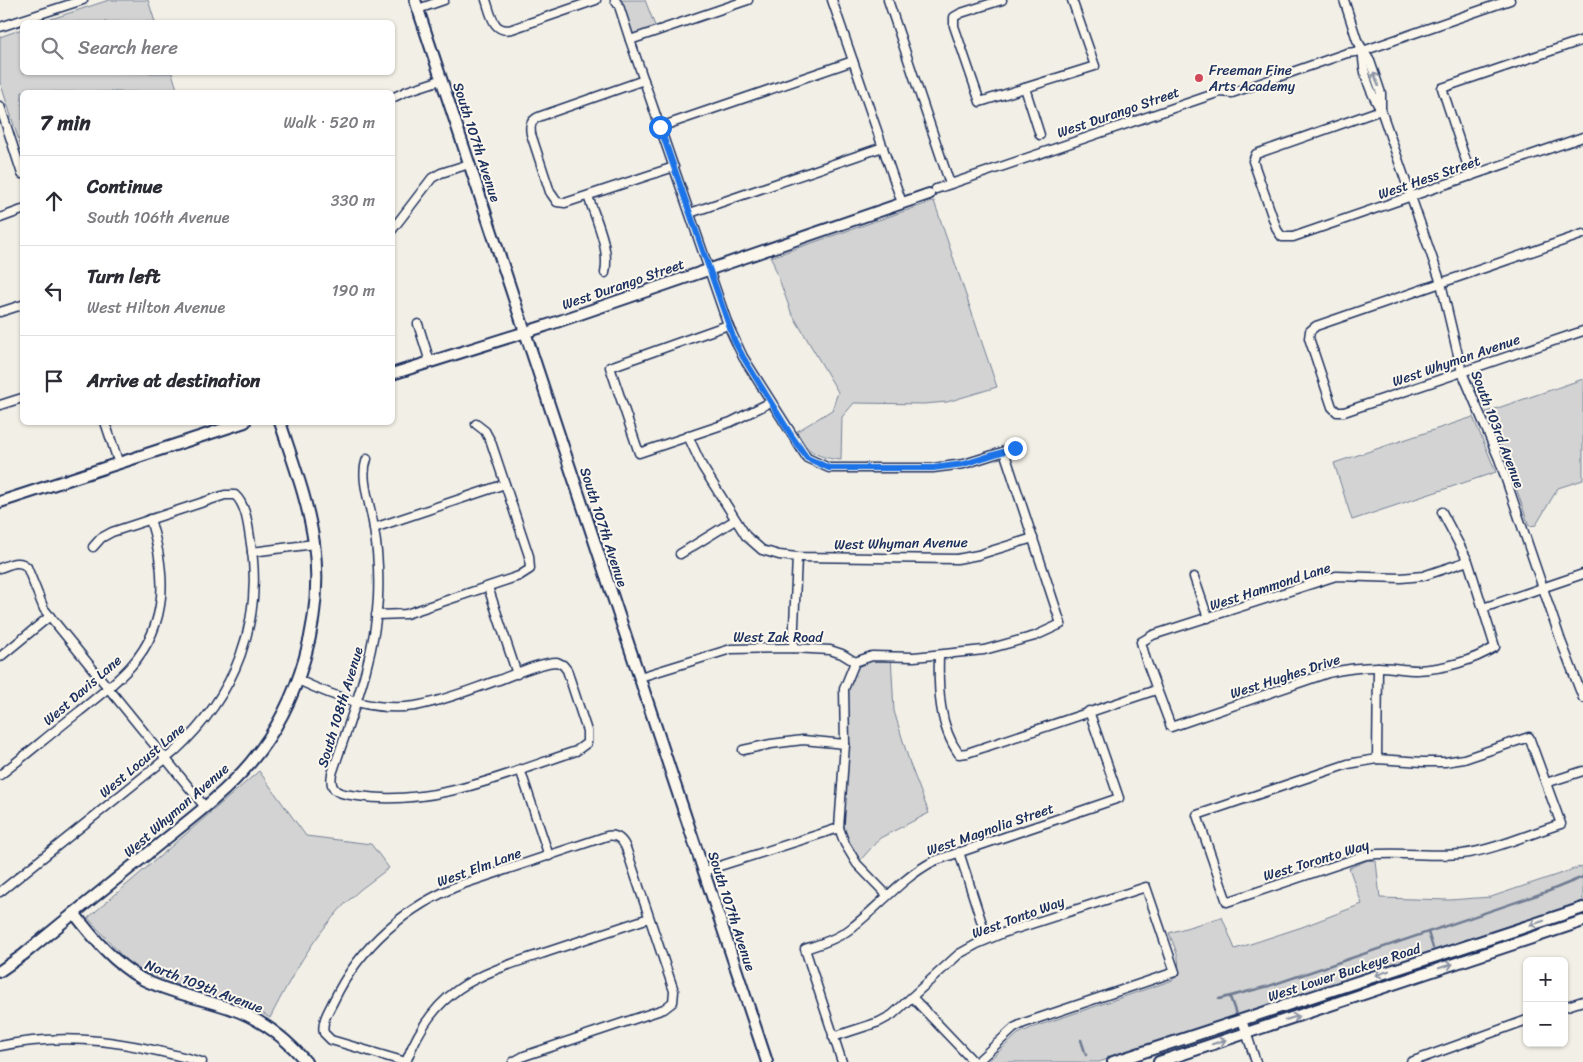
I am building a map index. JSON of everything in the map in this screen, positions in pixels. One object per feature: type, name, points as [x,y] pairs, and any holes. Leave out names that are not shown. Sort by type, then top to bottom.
[{"type":"main road","name":"South 107th Avenue","points":[[416,4],[767,1062]]},
{"type":"main road","name":"West Durango Street","points":[[430,362],[525,332],[932,192]]},
{"type":"main road","points":[[395,373],[430,362]]},
{"type":"main road","points":[[0,502],[236,425]]},
{"type":"main road","name":"West Whyman Avenue","points":[[0,971],[23,955],[205,807],[251,762],[281,717],[298,680],[312,624],[316,584],[314,544],[304,496],[281,425]]},
{"type":"main road","name":"West Lower Buckeye Road","points":[[1113,1062],[1583,908]]},
{"type":"main road","name":"North 109th Avenue","points":[[74,913],[103,949],[135,974],[170,991],[230,1008],[252,1018],[280,1036],[306,1062]]},
{"type":"main road","name":"West Lower Buckeye Road","points":[[1159,1062],[1583,921]]},
{"type":"street","points":[[22,20],[83,0]]},
{"type":"street","points":[[416,4],[444,0]]},
{"type":"street","points":[[486,0],[494,23],[500,29],[512,29],[596,0]]},
{"type":"street","points":[[614,0],[619,6],[728,325],[743,357],[807,458],[829,468],[933,468],[964,464],[1015,448]]},
{"type":"street","points":[[832,0],[902,203]]},
{"type":"street","points":[[888,0],[950,184]]},
{"type":"street","points":[[1002,0],[954,17],[954,26],[980,102],[1094,66],[1072,0]]},
{"type":"street","name":"South 103rd Avenue","points":[[1344,0],[1357,40],[1363,51],[1362,64],[1373,96],[1381,110],[1441,283],[1462,372],[1498,459],[1583,698]]},
{"type":"street","name":"West Durango Street","points":[[932,192],[950,184],[1220,92],[1232,93],[1347,53],[1363,51],[1510,0]]},
{"type":"street","points":[[630,40],[744,1]]},
{"type":"street","points":[[0,27],[20,20]]},
{"type":"street","points":[[1471,176],[1442,88],[1583,40]]},
{"type":"street","points":[[660,127],[853,60]]},
{"type":"street","points":[[395,97],[414,88],[441,80]]},
{"type":"street","points":[[644,80],[540,116],[532,122],[531,134],[550,192],[557,202],[565,203],[674,166]]},
{"type":"street","points":[[1025,88],[1040,135]]},
{"type":"street","points":[[0,106],[3,122],[20,169]]},
{"type":"street","name":"West Hess Street","points":[[1381,110],[1256,154],[1253,161],[1277,230],[1282,237],[1293,237],[1583,137]]},
{"type":"street","points":[[690,213],[883,147]]},
{"type":"street","points":[[395,226],[432,178],[441,173],[470,164]]},
{"type":"street","points":[[588,196],[604,244],[605,273]]},
{"type":"street","points":[[0,218],[20,211]]},
{"type":"street","points":[[1441,283],[1583,234]]},
{"type":"street","name":"West Whyman Avenue","points":[[1441,283],[1316,326],[1310,331],[1309,338],[1332,407],[1337,412],[1344,412],[1583,331]]},
{"type":"street","points":[[0,312],[20,306]]},
{"type":"street","points":[[418,324],[430,362]]},
{"type":"street","points":[[728,325],[610,367],[639,453],[742,418],[771,402]]},
{"type":"street","points":[[0,405],[20,399]]},
{"type":"street","points":[[376,615],[406,614],[519,576],[530,569],[529,556],[489,436],[476,424]]},
{"type":"street","points":[[106,425],[119,464]]},
{"type":"street","name":"West Whyman Avenue","points":[[688,436],[702,466],[735,520],[751,542],[762,550],[779,555],[797,557],[957,559],[978,555],[1033,538]]},
{"type":"street","points":[[887,895],[857,864],[845,844],[839,828],[845,744],[844,689],[855,662],[872,656],[914,657],[984,650],[1035,636],[1061,624],[1004,451]]},
{"type":"street","name":"South 108th Avenue","points":[[367,459],[364,468],[364,478],[374,528],[378,569],[376,615],[369,660],[332,774],[332,785],[340,793],[357,796],[390,799],[419,798],[456,790],[520,769]]},
{"type":"street","points":[[374,528],[505,484]]},
{"type":"street","name":"West Locust Lane","points":[[0,892],[190,737],[211,712],[229,683],[239,662],[253,605],[254,582],[252,552],[241,504],[235,495],[225,495],[150,519]]},
{"type":"street","points":[[1442,512],[1468,561],[1482,608],[1583,574]]},
{"type":"street","points":[[93,547],[107,534],[150,519]]},
{"type":"street","name":"West Davis Lane","points":[[0,775],[108,688],[132,664],[142,650],[151,634],[159,608],[162,589],[162,569],[159,550],[150,519]]},
{"type":"street","points":[[680,554],[735,520]]},
{"type":"street","points":[[252,552],[314,544]]},
{"type":"street","points":[[793,648],[797,557]]},
{"type":"street","name":"West Hammond Lane","points":[[1156,690],[1141,642],[1153,635],[1336,576],[1401,578],[1423,576],[1468,561]]},
{"type":"street","points":[[0,568],[14,563],[25,564],[31,573],[40,601],[50,616],[205,807]]},
{"type":"street","points":[[1194,577],[1208,618]]},
{"type":"street","points":[[488,587],[517,674]]},
{"type":"street","name":"West Hughes Drive","points":[[1156,690],[1171,727],[1345,669],[1378,667],[1416,670],[1438,668],[1478,656],[1495,647],[1482,608]]},
{"type":"street","points":[[0,657],[50,616]]},
{"type":"street","name":"West Zak Road","points":[[640,677],[731,649],[793,648],[830,650],[842,654],[855,662]]},
{"type":"street","points":[[940,655],[940,696],[945,724],[952,744],[959,754],[967,753],[1156,690]]},
{"type":"street","points":[[298,680],[356,702],[388,707],[417,705],[550,663],[561,663],[567,670],[584,722],[588,735],[587,743],[576,751],[520,769],[548,856]]},
{"type":"street","points":[[1378,667],[1377,759],[1445,762],[1464,759],[1529,736],[1546,783],[1583,770]]},
{"type":"street","name":"West Magnolia Street","points":[[833,1037],[804,949],[835,938],[849,930],[921,867],[959,852],[1119,798],[1089,711]]},
{"type":"street","points":[[743,750],[803,740],[845,744]]},
{"type":"street","name":"West Toronto Way","points":[[1377,759],[1348,764],[1197,815],[1227,902],[1366,855],[1381,853],[1451,854],[1471,852],[1560,824],[1546,783]]},
{"type":"street","points":[[704,871],[839,828]]},
{"type":"street","name":"West Elm Lane","points":[[406,1062],[331,1040],[324,1033],[323,1026],[349,974],[371,946],[396,922],[423,903],[452,888],[607,836],[616,836],[626,848],[649,918]]},
{"type":"street","points":[[959,852],[987,939]]},
{"type":"street","name":"West Tonto Way","points":[[833,1037],[879,1022],[892,1015],[959,954],[987,939],[1146,887],[1175,972],[1024,1023],[1014,1028],[976,1062]]},
{"type":"street","points":[[406,1062],[417,1038],[433,1012],[449,996],[471,980],[489,971],[649,918],[674,991],[673,1002],[664,1009],[524,1056],[513,1062]]},
{"type":"street","points":[[912,997],[976,1062]]},
{"type":"street","points":[[1568,1006],[1583,1001]]},
{"type":"street","points":[[1242,1020],[1256,1062]]},
{"type":"street","points":[[1411,1062],[1523,1021]]},
{"type":"street","points":[[833,1037],[842,1062]]},
{"type":"street","points":[[0,1046],[40,1040],[98,1040],[143,1046],[202,1062]]},
{"type":"shaded area","points":[[109,0],[148,0],[154,20],[48,20]]},
{"type":"shaded area","points":[[615,0],[645,0],[657,31],[630,40]]},
{"type":"shaded area","points":[[20,30],[20,75],[173,75],[177,90],[20,90],[20,144],[0,82],[0,37]]},
{"type":"shaded area","points":[[934,201],[997,387],[947,402],[924,404],[854,403],[842,417],[841,460],[820,456],[804,445],[796,432],[832,410],[838,392],[791,312],[771,257]]},
{"type":"shaded area","points":[[1583,379],[1583,480],[1558,488],[1536,525],[1529,526],[1502,447],[1486,412]]},
{"type":"shaded area","points":[[1473,417],[1496,472],[1352,520],[1334,463]]},
{"type":"shaded area","points":[[891,655],[894,711],[910,764],[929,813],[880,838],[857,864],[839,828],[844,689],[855,662]]},
{"type":"shaded area","points":[[259,771],[306,836],[371,844],[389,868],[361,889],[333,917],[309,949],[270,1018],[252,1007],[186,988],[132,967],[88,918]]},
{"type":"shaded area","points":[[1368,860],[1376,861],[1380,898],[1449,900],[1491,897],[1583,866],[1583,901],[1099,1062],[987,1062],[1018,1034],[1031,1028],[1173,980],[1177,975],[1179,963],[1169,933],[1222,917],[1235,949],[1302,927],[1362,904],[1349,868]]},
{"type":"waterway","points":[[1219,999],[1269,986],[1549,891],[1583,877]]},
{"type":"waterway","points":[[1428,932],[1433,948]]},
{"type":"waterway","points":[[1230,997],[1236,1014]]},
{"type":"waterway","points":[[1081,1040],[1086,1055]]},
{"type":"place","name":"Freeman Fine Arts Academy","points":[[1199,78]]},
{"type":"route","points":[[660,127],[734,340],[791,435],[807,458],[829,468],[933,468],[964,464],[1015,448]]}]
